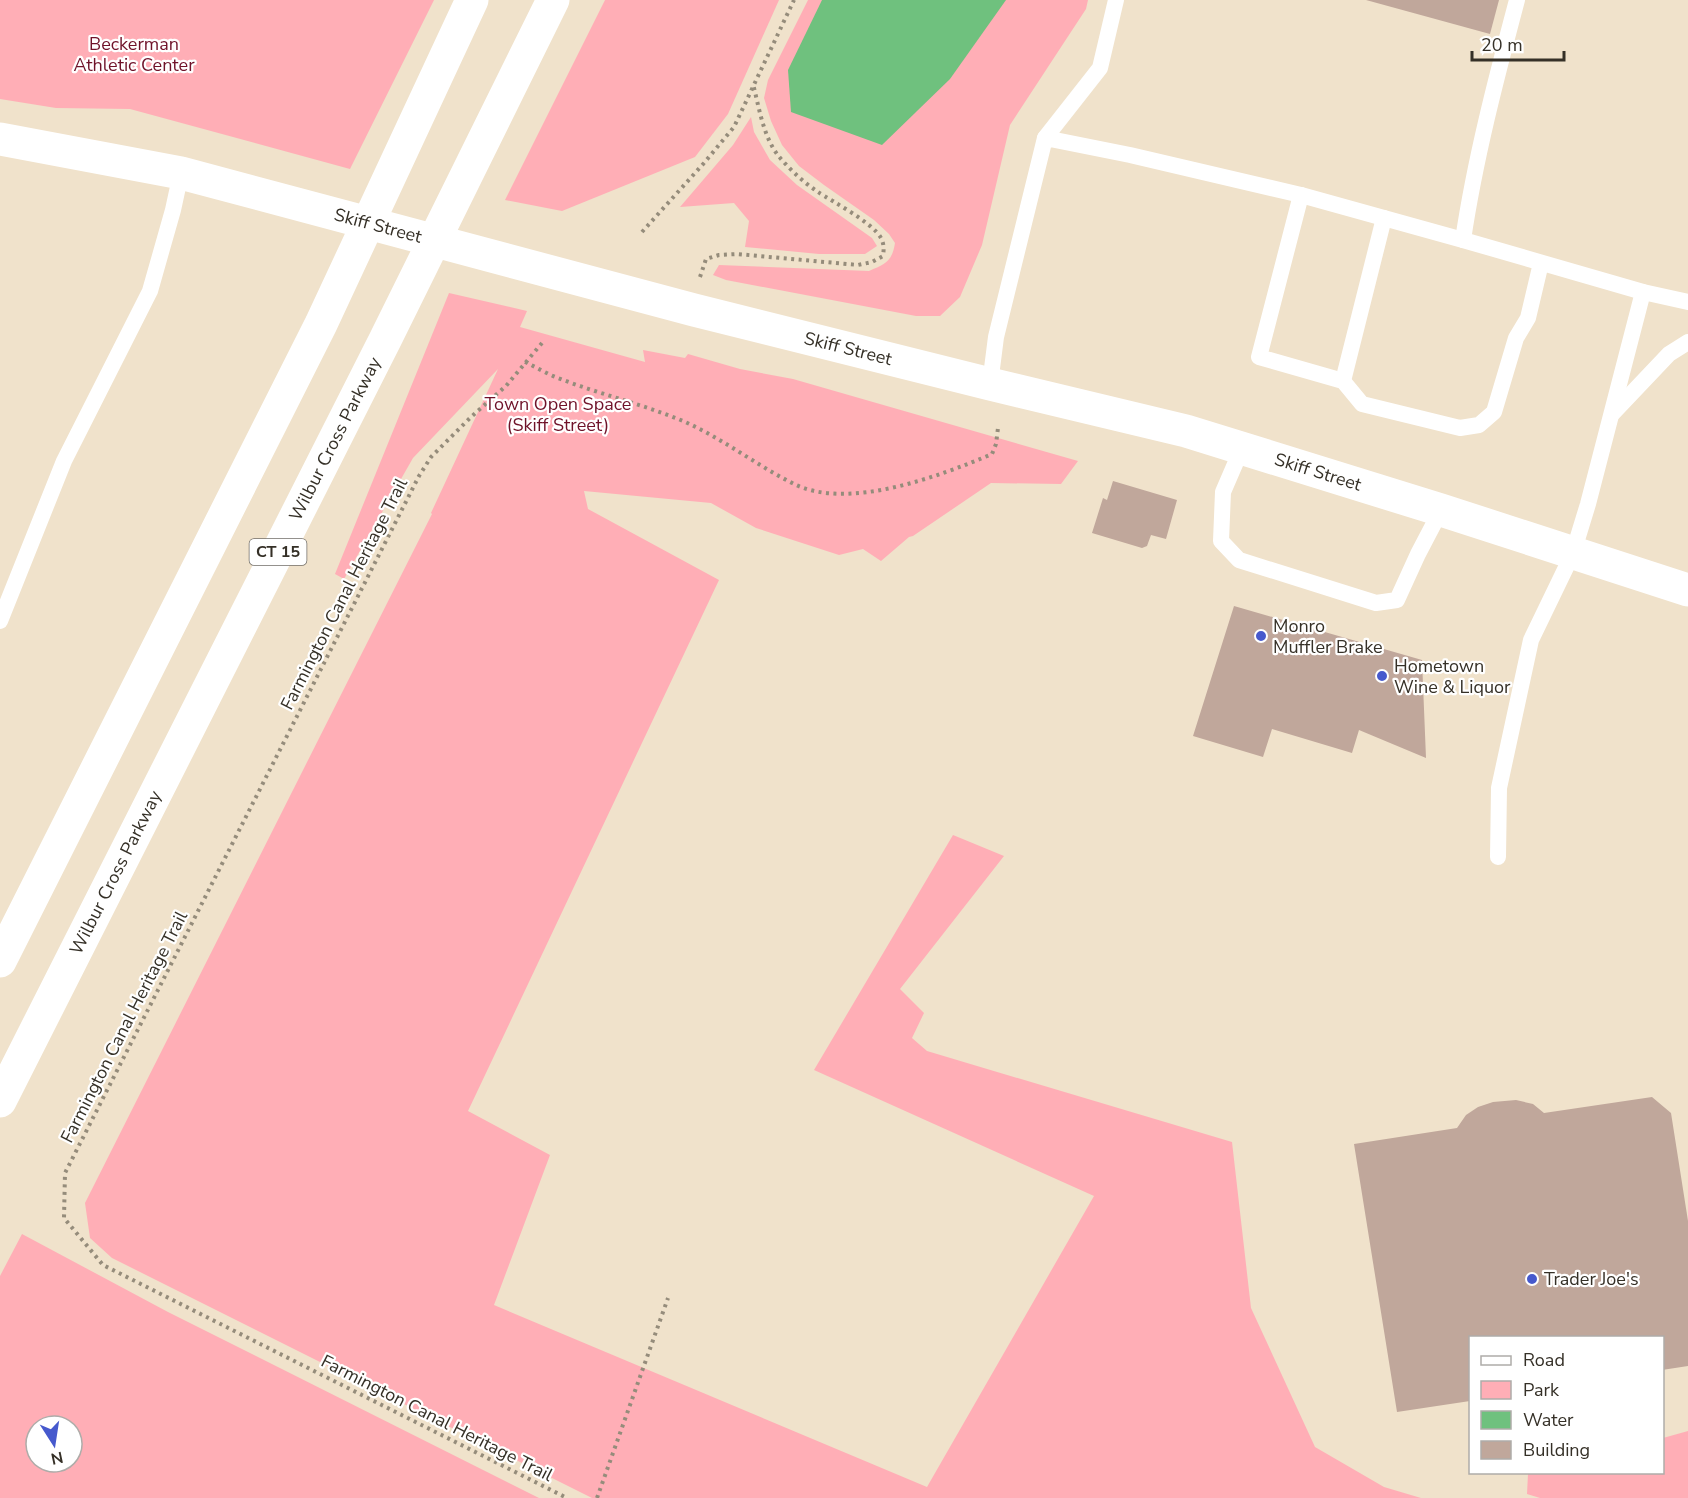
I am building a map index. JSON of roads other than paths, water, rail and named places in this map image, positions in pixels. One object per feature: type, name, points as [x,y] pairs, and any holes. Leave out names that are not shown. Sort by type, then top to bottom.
[{"type":"main road","points":[[0,961],[321,324],[472,0]]},
{"type":"main road","name":"Wilbur Cross Parkway","points":[[0,1101],[380,351],[553,0]]},
{"type":"main road","name":"Skiff Street","points":[[0,139],[181,172],[694,310],[1186,431],[1688,590]]},
{"type":"lane","points":[[990,384],[996,337],[1045,138],[1100,68],[1116,0]]},
{"type":"lane","points":[[1463,240],[1484,133],[1517,0]]},
{"type":"lane","points":[[1045,138],[1130,155],[1301,195],[1643,292],[1688,302]]},
{"type":"lane","points":[[0,621],[64,461],[150,291],[181,172]]},
{"type":"lane","points":[[1301,195],[1259,357],[1343,381],[1362,404],[1460,428],[1479,425],[1494,412],[1516,338],[1528,318],[1540,263]]},
{"type":"lane","points":[[1343,381],[1384,219]]},
{"type":"lane","points":[[1498,857],[1499,788],[1531,640],[1573,553],[1643,292]]},
{"type":"lane","points":[[1610,416],[1669,354],[1688,342]]},
{"type":"lane","points":[[1242,448],[1223,492],[1221,541],[1239,561],[1376,603],[1397,600],[1441,510]]},
{"type":"water","points":[[822,0],[1006,0],[950,79],[882,145],[791,112],[788,70]]},
{"type":"place","name":"Monro Muffler Brake","points":[[1261,636]]},
{"type":"place","name":"Hometown Wine & Liquor","points":[[1382,676]]},
{"type":"place","name":"Trader Joe's","points":[[1532,1279]]},
{"type":"park label","name":"Beckerman Athletic Center","points":[[134,54]]},
{"type":"park label","name":"Town Open Space (Skiff Street)","points":[[558,414]]}]
